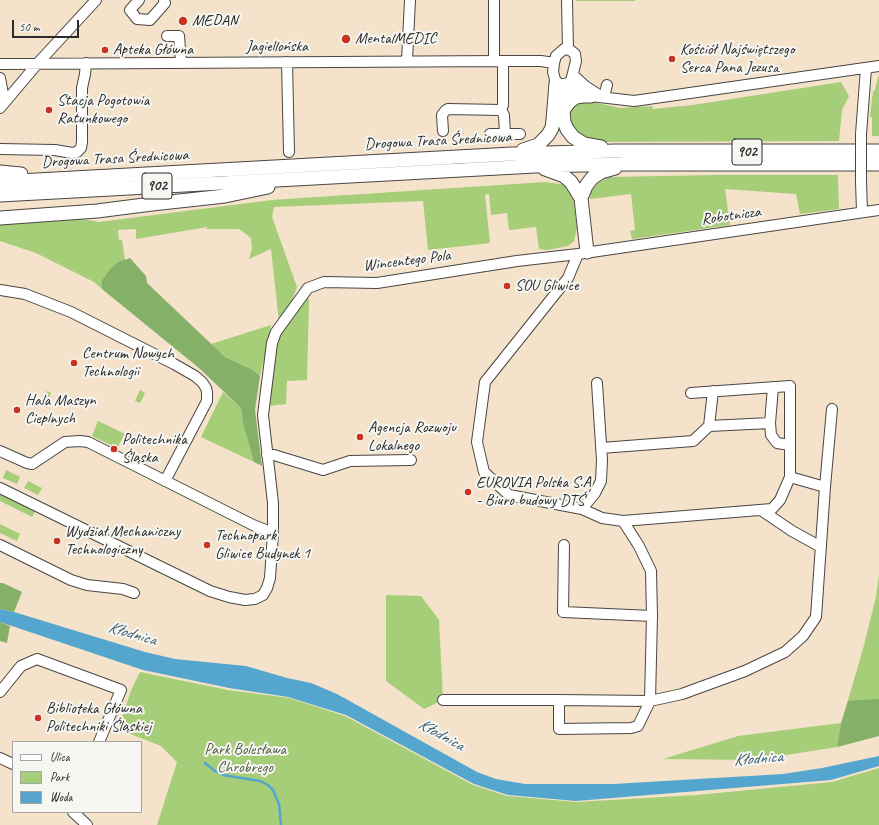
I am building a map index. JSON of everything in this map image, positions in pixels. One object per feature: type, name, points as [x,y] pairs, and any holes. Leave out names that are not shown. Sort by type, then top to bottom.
[{"type":"main road","points":[[566,82],[563,110],[566,126],[573,138],[584,144],[616,151]]},
{"type":"main road","points":[[512,154],[538,145],[548,135],[552,128],[553,120],[566,82]]},
{"type":"main road","points":[[563,110],[570,101],[576,97],[599,97]]},
{"type":"main road","name":"Drogowa Trasa Średnicowa","points":[[0,182],[512,154],[616,151],[879,151]]},
{"type":"main road","points":[[583,253],[581,198],[586,186],[592,178],[601,172],[628,164]]},
{"type":"main road","name":"Drogowa Trasa Średnicowa","points":[[0,194],[535,166],[628,164],[879,164]]},
{"type":"main road","points":[[535,166],[564,176],[571,182],[581,198]]},
{"type":"main road","points":[[0,172],[84,178]]},
{"type":"main road","points":[[0,218],[97,210],[226,196],[315,178]]},
{"type":"street","points":[[0,107],[96,0]]},
{"type":"street","points":[[139,0],[130,10],[138,18],[150,20],[165,3],[164,0]]},
{"type":"street","points":[[408,61],[410,0]]},
{"type":"street","points":[[494,0],[498,61],[503,105],[501,110],[504,115],[505,134]]},
{"type":"street","points":[[566,82],[576,61],[574,54],[568,49],[567,0]]},
{"type":"street","points":[[167,36],[179,36],[181,62]]},
{"type":"street","points":[[568,49],[564,49],[556,56],[553,72],[576,90],[614,100],[643,101],[879,66]]},
{"type":"street","name":"Jagiellońska","points":[[0,64],[408,61],[541,61],[554,63]]},
{"type":"street","points":[[287,62],[289,152]]},
{"type":"street","points":[[0,149],[55,150],[72,153],[77,152],[81,148],[82,88],[86,63]]},
{"type":"street","points":[[862,212],[860,181],[866,68]]},
{"type":"street","points":[[0,78],[3,94],[0,107]]},
{"type":"street","points":[[599,97],[607,85]]},
{"type":"street","points":[[443,131],[442,115],[448,109],[501,110]]},
{"type":"street","points":[[490,134],[520,134]]},
{"type":"street","name":"Robotnicza","points":[[583,253],[879,210]]},
{"type":"street","points":[[583,253],[568,278],[485,382],[477,442],[484,472],[509,496],[582,509],[602,518],[623,521],[772,509],[780,500],[790,477],[790,386],[691,393]]},
{"type":"street","name":"Wincentego Pola","points":[[0,488],[210,591],[245,600],[254,599],[263,595],[270,578],[273,503],[263,415],[272,343],[276,332],[308,288],[324,282],[377,283],[517,261],[583,253]]},
{"type":"street","points":[[0,290],[25,294],[73,314],[174,364],[195,376],[202,382],[208,392],[207,401],[165,481]]},
{"type":"street","points":[[582,509],[595,493],[601,481],[601,448],[597,383]]},
{"type":"street","points":[[772,387],[770,434],[777,443],[790,445]]},
{"type":"street","points":[[601,448],[693,441],[709,426],[713,391]]},
{"type":"street","points":[[442,700],[650,701],[682,694],[745,671],[785,652],[803,636],[816,617],[832,409]]},
{"type":"street","points":[[709,426],[770,423]]},
{"type":"street","points":[[0,451],[32,464],[65,442],[88,442],[253,525],[273,532]]},
{"type":"street","points":[[267,455],[274,455],[323,470],[350,461],[410,460]]},
{"type":"street","points":[[790,477],[825,487]]},
{"type":"street","points":[[761,510],[792,531],[821,547]]},
{"type":"street","points":[[559,700],[559,729],[631,728],[638,726],[650,701],[652,616],[651,571],[639,546],[623,521]]},
{"type":"street","points":[[0,545],[71,580],[87,585],[123,589],[134,593]]},
{"type":"street","points":[[564,545],[563,612],[652,616]]},
{"type":"street","points":[[0,692],[21,666],[36,659],[121,690],[99,741]]},
{"type":"street","points":[[0,758],[12,764]]},
{"type":"street","points":[[74,813],[87,825]]},
{"type":"green space","points":[[635,0],[635,1],[576,1]]},
{"type":"green space","points":[[879,76],[879,136],[872,136],[872,117],[870,117],[873,91],[875,90]]},
{"type":"green space","points":[[841,82],[849,96],[842,110],[839,141],[591,142],[582,140],[568,122],[570,106],[583,100],[620,108],[652,106],[653,109],[693,105]]},
{"type":"green space","points":[[838,175],[839,209],[800,214],[796,194],[725,189],[730,225],[632,239],[630,231],[635,230],[631,194],[590,199],[591,192],[598,183],[609,177]]},
{"type":"green space","points":[[545,182],[568,185],[573,195],[577,228],[574,241],[568,246],[547,250],[539,249],[536,227],[509,230],[507,213],[491,215],[489,194],[485,195],[490,243],[428,250],[423,201],[274,207],[272,217],[297,287],[291,303],[279,322],[271,249],[249,259],[252,249],[251,238],[239,229],[206,229],[207,227],[136,239],[136,229],[118,230],[119,240],[122,240],[125,260],[118,262],[102,280],[102,289],[94,282],[36,253],[0,241],[0,223],[78,218],[99,222],[272,200]]},
{"type":"green space","points":[[130,258],[146,276],[147,283],[225,357],[253,370],[260,376],[255,410],[262,466],[254,462],[243,424],[241,408],[199,368],[102,289],[102,280],[111,268],[118,262]]},
{"type":"green space","points":[[306,297],[309,299],[307,380],[287,381],[286,404],[269,406],[275,343],[286,323]]},
{"type":"green space","points":[[271,325],[260,376],[253,370],[225,357],[211,344]]},
{"type":"green space","points":[[140,390],[145,393],[140,403],[135,401]]},
{"type":"green space","points":[[47,391],[51,393],[46,405],[42,401]]},
{"type":"green space","points":[[223,392],[241,408],[243,424],[254,462],[201,437]]},
{"type":"green space","points":[[98,421],[125,434],[117,448],[92,436]]},
{"type":"green space","points":[[6,470],[20,477],[17,484],[3,478]]},
{"type":"green space","points":[[28,481],[42,488],[38,495],[24,488]]},
{"type":"green space","points":[[0,492],[36,510],[32,517],[0,501]]},
{"type":"green space","points":[[0,524],[20,534],[17,541],[0,533]]},
{"type":"green space","points":[[879,574],[879,710],[844,714],[876,597]]},
{"type":"green space","points":[[0,583],[22,592],[14,612],[0,609]]},
{"type":"green space","points":[[386,595],[421,596],[439,620],[443,700],[424,709],[386,681]]},
{"type":"green space","points":[[0,622],[10,626],[7,643],[0,641]]},
{"type":"green space","name":"Park Bolesława Chrobrego","points":[[140,672],[228,690],[289,698],[345,716],[473,785],[507,796],[576,802],[697,795],[832,782],[879,768],[879,825],[157,825],[177,762],[161,746],[118,729],[132,688]]},
{"type":"green space","points":[[879,699],[879,736],[837,747],[841,723],[848,701]]},
{"type":"green space","points":[[841,723],[837,747],[755,760],[663,759],[738,736]]},
{"type":"water","points":[[0,609],[145,652],[175,659],[246,666],[287,678],[311,683],[337,694],[477,772],[496,779],[525,784],[613,784],[783,774],[822,768],[879,756],[879,766],[831,780],[576,801],[508,795],[474,784],[346,715],[288,697],[229,688],[143,670],[0,622]]},
{"type":"waterway","points":[[205,763],[223,775],[260,781],[268,785],[273,790],[279,804],[281,825]]},
{"type":"place","name":"MEDAN","points":[[183,21]]},
{"type":"place","name":"MentalMEDIC","points":[[346,39]]},
{"type":"place","name":"Apteka Główna","points":[[105,50]]},
{"type":"place","name":"Kościół Najświętszego Serca Pana Jezusa","points":[[672,59]]},
{"type":"place","name":"Stacja Pogotowia Ratunkowego","points":[[49,110]]},
{"type":"place","name":"SOU Gliwice","points":[[507,286]]},
{"type":"place","name":"Centrum Nowych Technologii","points":[[74,363]]},
{"type":"place","name":"Hala Maszyn Cieplnych","points":[[17,410]]},
{"type":"place","name":"Agencja Rozwoju Lokalnego","points":[[360,437]]},
{"type":"place","name":"Politechnika Śląska","points":[[114,449]]},
{"type":"place","name":"EUROVIA Polska S.A - Biuro budowy DTŚ","points":[[468,492]]},
{"type":"place","name":"Wydział Mechaniczny Technologiczny","points":[[57,541]]},
{"type":"place","name":"Technopark Gliwice Budynek 1","points":[[207,545]]},
{"type":"place","name":"Biblioteka Główna Politechniki Śląskiej","points":[[38,718]]},
{"type":"water label","name":"Kłodnica","points":[[132,634]]},
{"type":"water label","name":"Kłodnica","points":[[441,735]]},
{"type":"water label","name":"Kłodnica","points":[[758,759]]}]
